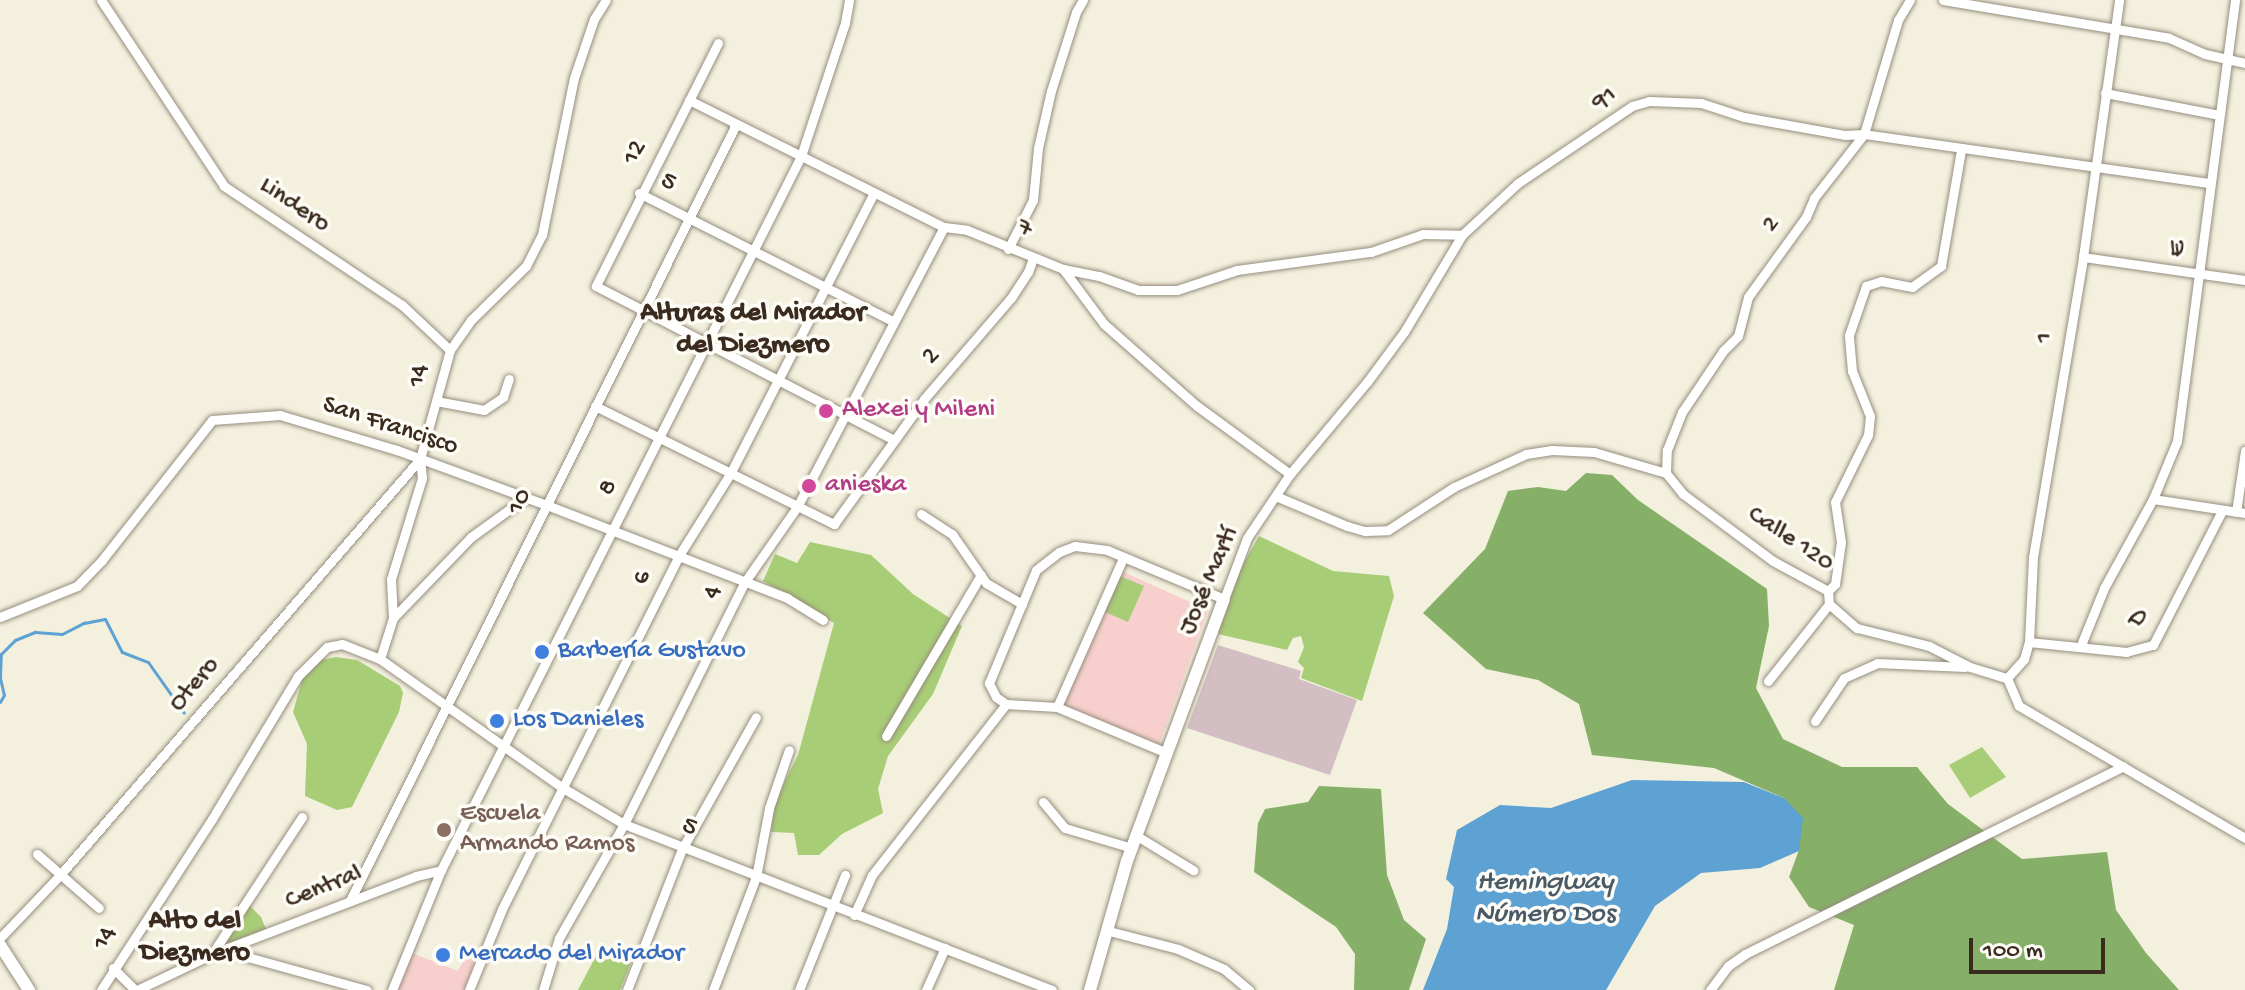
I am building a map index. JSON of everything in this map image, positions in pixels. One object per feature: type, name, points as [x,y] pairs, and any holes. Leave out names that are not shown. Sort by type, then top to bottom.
[{"type":"street","name":"Lindero","points":[[101,0],[224,186],[402,305],[450,350]]},
{"type":"street","name":"14","points":[[380,659],[393,618],[391,579],[422,478],[420,459],[450,350],[471,320],[526,266],[542,235],[560,132],[594,19],[606,0]]},
{"type":"street","name":"8","points":[[392,990],[441,870],[801,156],[845,23],[849,0]]},
{"type":"street","points":[[1008,249],[1033,200],[1038,148],[1051,91],[1076,12],[1083,0]]},
{"type":"street","name":"2","points":[[1666,473],[1667,450],[1682,412],[1723,351],[1738,336],[1748,297],[1806,217],[1814,198],[1864,134],[1893,34],[1910,0]]},
{"type":"street","points":[[1943,0],[2169,38],[2227,60],[2245,63]]},
{"type":"street","name":"1","points":[[2007,678],[2024,659],[2029,642],[2037,528],[2083,257],[2119,0]]},
{"type":"street","name":"E","points":[[2081,645],[2104,588],[2153,499],[2177,441],[2235,0]]},
{"type":"street","name":"12","points":[[642,311],[596,286],[639,193],[718,43]]},
{"type":"street","points":[[2105,93],[2219,115]]},
{"type":"street","name":"7","points":[[689,100],[944,227],[967,230],[1063,269]]},
{"type":"street","name":"91","points":[[1462,235],[1518,183],[1632,106],[1649,101],[1701,103],[1744,117],[1845,135],[1864,134],[2094,169],[2210,183]]},
{"type":"street","name":"10","points":[[350,901],[544,504],[736,124]]},
{"type":"street","points":[[1828,591],[1835,584],[1841,542],[1835,502],[1868,435],[1870,416],[1852,371],[1849,335],[1866,286],[1881,281],[1912,287],[1941,266],[1961,150]]},
{"type":"street","name":"5","points":[[639,193],[892,321]]},
{"type":"street","name":"6","points":[[469,990],[502,909],[678,557],[730,474],[873,194]]},
{"type":"street","name":"4","points":[[543,990],[559,938],[624,824],[744,583],[797,507],[944,227]]},
{"type":"street","points":[[1063,269],[1099,276],[1138,290],[1177,290],[1237,270],[1371,252],[1423,234],[1462,235]]},
{"type":"street","name":"José Martí","points":[[1090,990],[1134,842],[1247,538],[1278,497],[1290,474],[1367,382],[1404,332],[1462,235]]},
{"type":"street","points":[[2083,257],[2245,280]]},
{"type":"street","name":"2","points":[[797,507],[834,524],[894,440],[1011,298],[1033,258]]},
{"type":"street","points":[[1063,269],[1104,324],[1209,416],[1290,474]]},
{"type":"street","points":[[642,311],[894,440]]},
{"type":"street","points":[[436,401],[484,410],[503,397],[509,379]]},
{"type":"street","points":[[595,406],[797,507]]},
{"type":"street","name":"San Francisco","points":[[0,617],[77,586],[102,560],[212,420],[280,415],[420,459],[526,497],[787,598],[823,620]]},
{"type":"street","points":[[1278,497],[1347,526],[1365,531],[1388,530],[1454,487],[1526,454],[1552,450],[1594,452],[1666,473]]},
{"type":"street","points":[[2153,499],[2240,513],[2245,451]]},
{"type":"street","name":"Otero","points":[[0,938],[60,875],[420,459]]},
{"type":"street","name":"Calle 120","points":[[1666,473],[1683,494],[1773,561],[1828,591],[1829,604],[1857,628],[1929,646],[1970,667],[2007,678]]},
{"type":"street","points":[[393,618],[471,537],[526,497]]},
{"type":"street","name":"D","points":[[2029,642],[2126,652],[2153,645],[2222,511]]},
{"type":"street","points":[[921,514],[952,534],[995,592],[1022,604]]},
{"type":"street","points":[[1167,753],[1057,707],[1006,704],[996,697],[989,683],[1036,570],[1059,552],[1075,546],[1107,550],[1224,599]]},
{"type":"street","points":[[1057,707],[1123,558]]},
{"type":"street","points":[[886,736],[981,575]]},
{"type":"street","points":[[1768,681],[1829,604]]},
{"type":"street","name":"14","points":[[101,990],[212,819],[298,676],[327,647],[342,644]]},
{"type":"street","name":"5","points":[[342,644],[380,659],[563,788],[624,824],[1052,990]]},
{"type":"street","points":[[1815,721],[1844,678],[1877,663],[1970,667]]},
{"type":"street","points":[[2007,678],[2019,706],[2245,838]]},
{"type":"street","points":[[854,915],[872,875],[1006,704]]},
{"type":"street","points":[[627,990],[682,849],[756,717]]},
{"type":"street","points":[[713,990],[756,877],[769,808],[789,750]]},
{"type":"street","points":[[1710,990],[1728,966],[1745,954],[2123,766]]},
{"type":"street","points":[[1043,802],[1065,828],[1134,842],[1193,870]]},
{"type":"street","points":[[212,954],[302,817]]},
{"type":"street","points":[[37,854],[99,908]]},
{"type":"street","name":"Central","points":[[113,968],[136,990],[212,954],[441,870]]},
{"type":"street","points":[[799,990],[845,875]]},
{"type":"street","points":[[1109,931],[1178,949],[1224,969],[1249,990]]},
{"type":"street","points":[[0,945],[29,990]]},
{"type":"street","points":[[926,990],[945,948]]},
{"type":"street","points":[[226,951],[367,990]]},
{"type":"shaded area","points":[[1119,570],[1208,610],[1159,745],[1062,706]]},
{"type":"shaded area","points":[[1218,645],[1301,671],[1299,679],[1357,700],[1330,775],[1187,728]]},
{"type":"shaded area","points":[[470,949],[477,949],[477,953],[465,990],[395,990],[412,953],[458,971]]},
{"type":"green space","points":[[1586,473],[1612,475],[1638,500],[1767,589],[1769,626],[1756,688],[1783,739],[1842,767],[1917,767],[1948,804],[2022,859],[2107,852],[2116,910],[2146,953],[2179,990],[1834,990],[1854,925],[1809,907],[1789,877],[1799,850],[1784,798],[1714,768],[1592,755],[1579,704],[1538,680],[1486,669],[1423,613],[1485,549],[1508,491],[1538,487],[1566,491]]},
{"type":"green space","points":[[1259,536],[1333,571],[1389,576],[1394,596],[1362,701],[1301,678],[1304,668],[1298,662],[1304,647],[1301,636],[1293,638],[1287,650],[1218,634],[1233,582]]},
{"type":"green space","points":[[810,542],[871,555],[913,594],[962,626],[933,694],[888,756],[878,789],[883,813],[842,834],[819,855],[798,855],[794,833],[771,832],[775,801],[798,755],[834,623],[763,581],[775,554],[797,563]]},
{"type":"green space","points":[[1120,576],[1144,586],[1128,622],[1105,612]]},
{"type":"green space","points":[[336,657],[357,660],[400,686],[403,693],[399,712],[352,807],[337,810],[305,796],[307,744],[293,712],[302,680],[321,660]]},
{"type":"green space","points":[[1982,747],[2006,777],[1970,798],[1949,765]]},
{"type":"green space","points":[[1319,786],[1381,789],[1387,875],[1404,920],[1426,939],[1409,990],[1354,990],[1355,954],[1336,927],[1254,872],[1258,823],[1265,809],[1308,802]]},
{"type":"green space","points":[[249,905],[261,917],[266,929],[231,945],[226,939]]},
{"type":"green space","points":[[600,948],[632,960],[620,990],[578,990]]},
{"type":"water","name":"Hemingway Número Dos","points":[[1632,780],[1744,782],[1784,798],[1803,818],[1799,851],[1760,868],[1701,873],[1655,906],[1606,990],[1423,990],[1447,929],[1454,887],[1446,879],[1457,830],[1500,805],[1551,808]]},
{"type":"waterway","points":[[0,677],[1,654],[15,640],[35,632],[62,634],[84,623],[105,619],[122,652],[148,662],[184,713]]},
{"type":"waterway","points":[[0,678],[4,695],[0,702]]},
{"type":"place","name":"Alexei y Mileni","points":[[826,411]]},
{"type":"place","name":"anieska","points":[[809,486]]},
{"type":"place","name":"Barbería Gustavo","points":[[542,652]]},
{"type":"place","name":"Los Danieles","points":[[497,721]]},
{"type":"place","name":"Escuela Armando Ramos","points":[[444,830]]},
{"type":"place","name":"Mercado del Mirador","points":[[443,955]]},
{"type":"district","name":"Alturas del Mirador del Diezmero","points":[[753,330]]},
{"type":"district","name":"Alto del Diezmero","points":[[195,938]]}]
